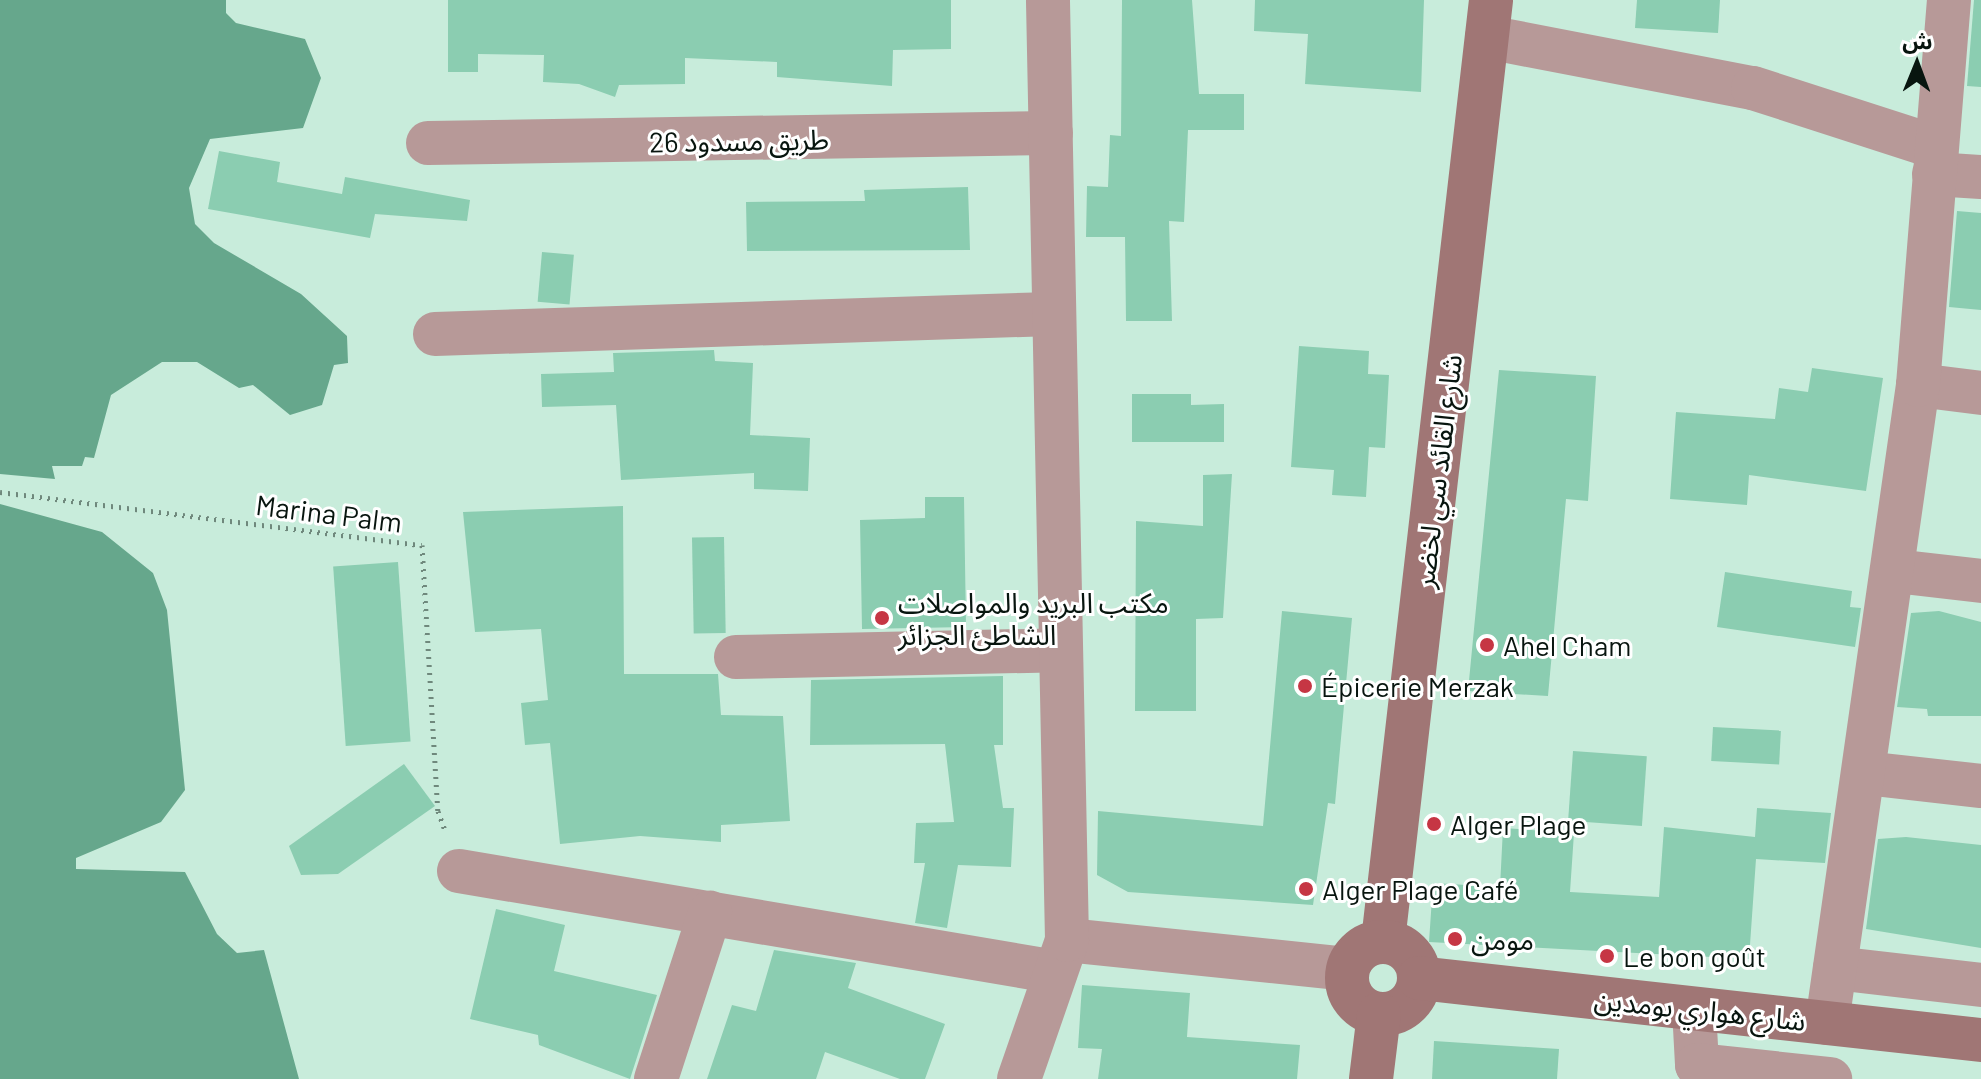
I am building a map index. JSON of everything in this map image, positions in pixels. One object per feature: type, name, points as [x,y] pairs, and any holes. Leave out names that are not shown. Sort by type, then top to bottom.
[{"type":"main road","name":"شارع القائد سي لخضر","points":[[1383,941],[1489,19]]},
{"type":"main road","points":[[1383,941],[1408,952],[1419,978],[1407,1005],[1379,1014],[1357,1003],[1347,969],[1361,949],[1383,941]]},
{"type":"main road","name":"شارع هواري بومدين","points":[[1419,978],[1981,1040]]},
{"type":"main road","points":[[1371,1079],[1379,1014]]},
{"type":"street","points":[[1019,1079],[1061,956],[1061,650],[1048,0]]},
{"type":"street","points":[[1827,1023],[1895,571],[1918,385],[1949,0]]},
{"type":"street","points":[[1489,19],[1753,88],[1981,177]]},
{"type":"street","name":"طريق مسدود 26","points":[[428,143],[1051,133]]},
{"type":"street","points":[[435,334],[1052,314]]},
{"type":"street","points":[[1918,385],[1981,393]]},
{"type":"street","points":[[1895,571],[1981,581]]},
{"type":"street","points":[[736,657],[1061,650]]},
{"type":"street","points":[[1865,773],[1981,786]]},
{"type":"street","points":[[459,871],[710,913],[1061,956],[1347,969]]},
{"type":"street","points":[[656,1079],[710,913]]},
{"type":"street","points":[[1835,968],[1981,985]]},
{"type":"street","points":[[1694,1009],[1697,1065],[1830,1079]]},
{"type":"path","name":"Marina Palm","points":[[0,492],[422,545],[438,811],[459,871]]},
{"type":"shaded area","points":[[0,0],[226,0],[226,13],[236,23],[305,39],[321,78],[303,128],[210,139],[189,188],[195,224],[214,243],[301,294],[347,336],[348,363],[334,365],[322,405],[290,415],[253,385],[239,388],[197,362],[162,362],[111,395],[94,458],[85,457],[82,466],[52,466],[55,479],[0,474]]},
{"type":"shaded area","points":[[0,504],[102,532],[153,573],[167,610],[185,790],[161,822],[76,858],[76,869],[185,872],[217,934],[237,953],[264,950],[299,1079],[0,1079]]},
{"type":"building","points":[[448,0],[951,0],[951,49],[893,50],[892,86],[777,77],[777,62],[685,58],[685,84],[619,85],[615,97],[579,84],[543,82],[544,55],[478,54],[478,72],[448,72]]},
{"type":"building","points":[[1122,0],[1192,0],[1199,94],[1244,94],[1244,130],[1188,130],[1184,222],[1169,221],[1172,321],[1126,321],[1125,237],[1086,237],[1087,186],[1108,187],[1110,135],[1121,136]]},
{"type":"building","points":[[1255,0],[1424,0],[1421,92],[1305,84],[1308,34],[1254,31]]},
{"type":"building","points":[[1637,0],[1720,0],[1718,33],[1635,28]]},
{"type":"building","points":[[1974,0],[1981,0],[1981,87],[1967,86]]},
{"type":"building","points":[[219,151],[280,162],[277,182],[342,194],[345,177],[470,200],[467,221],[375,214],[370,238],[208,209]]},
{"type":"building","points":[[968,187],[970,250],[747,251],[746,202],[865,201],[864,190]]},
{"type":"building","points":[[1957,211],[1981,213],[1981,310],[1949,307]]},
{"type":"building","points":[[542,252],[574,255],[570,305],[538,302]]},
{"type":"building","points":[[1299,346],[1369,351],[1368,374],[1389,375],[1385,448],[1369,447],[1366,497],[1332,495],[1334,470],[1291,467]]},
{"type":"building","points":[[714,350],[715,361],[753,363],[750,435],[810,438],[808,491],[754,489],[754,473],[621,480],[616,405],[542,407],[541,374],[614,372],[613,353]]},
{"type":"building","points":[[1812,368],[1883,378],[1866,491],[1749,475],[1747,505],[1670,499],[1676,412],[1775,419],[1779,388],[1808,392]]},
{"type":"building","points":[[1499,370],[1596,376],[1588,501],[1566,499],[1548,696],[1468,691]]},
{"type":"building","points":[[1132,394],[1191,394],[1191,405],[1224,404],[1224,442],[1132,442]]},
{"type":"building","points":[[1232,474],[1223,618],[1196,619],[1196,711],[1135,711],[1136,521],[1203,526],[1203,475]]},
{"type":"building","points":[[925,497],[964,497],[966,627],[862,629],[860,520],[925,518]]},
{"type":"building","points":[[623,506],[624,674],[718,674],[721,715],[783,716],[790,821],[721,825],[721,842],[640,836],[560,844],[550,743],[525,745],[521,703],[548,700],[541,629],[475,632],[463,512]]},
{"type":"building","points":[[724,537],[726,633],[694,634],[692,538]]},
{"type":"building","points":[[398,562],[411,742],[346,746],[333,567]]},
{"type":"building","points":[[1725,572],[1852,591],[1850,607],[1861,608],[1855,647],[1717,627]]},
{"type":"building","points":[[1282,611],[1352,618],[1335,804],[1328,803],[1313,905],[1128,892],[1097,875],[1098,811],[1263,826]]},
{"type":"building","points":[[1939,611],[1981,622],[1981,716],[1928,716],[1927,709],[1897,707],[1911,613]]},
{"type":"building","points":[[1003,676],[1003,745],[994,745],[1003,808],[1014,808],[1011,867],[958,865],[947,928],[915,923],[925,863],[914,863],[916,823],[954,822],[945,744],[810,745],[811,680]]},
{"type":"building","points":[[1713,727],[1781,731],[1779,765],[1711,761]]},
{"type":"building","points":[[1573,751],[1647,756],[1642,826],[1568,821]]},
{"type":"building","points":[[404,764],[435,806],[338,874],[301,875],[289,846]]},
{"type":"building","points":[[1757,808],[1831,813],[1825,863],[1756,859],[1749,959],[1429,942],[1433,883],[1500,887],[1503,828],[1574,833],[1570,892],[1659,897],[1664,827],[1755,837]]},
{"type":"building","points":[[1906,837],[1981,845],[1981,948],[1866,929],[1878,839]]},
{"type":"building","points":[[496,909],[565,925],[554,971],[657,995],[630,1079],[539,1045],[538,1035],[470,1019]]},
{"type":"building","points":[[774,950],[856,963],[848,988],[945,1024],[925,1079],[900,1079],[825,1052],[816,1079],[707,1079],[732,1005],[756,1011]]},
{"type":"building","points":[[1082,985],[1190,993],[1187,1037],[1300,1045],[1297,1079],[1098,1079],[1102,1049],[1078,1048]]},
{"type":"building","points":[[1434,1041],[1559,1049],[1557,1079],[1432,1079]]},
{"type":"place","name":"مكتب البريد والمواصلات الشاطئ الجزائر","points":[[882,618]]},
{"type":"place","name":"Ahel Cham","points":[[1487,645]]},
{"type":"place","name":"Épicerie Merzak","points":[[1305,686]]},
{"type":"place","name":"Alger Plage","points":[[1434,824]]},
{"type":"place","name":"Alger Plage Café","points":[[1306,889]]},
{"type":"place","name":"مومن","points":[[1455,939]]},
{"type":"place","name":"Le bon goût","points":[[1607,956]]}]
